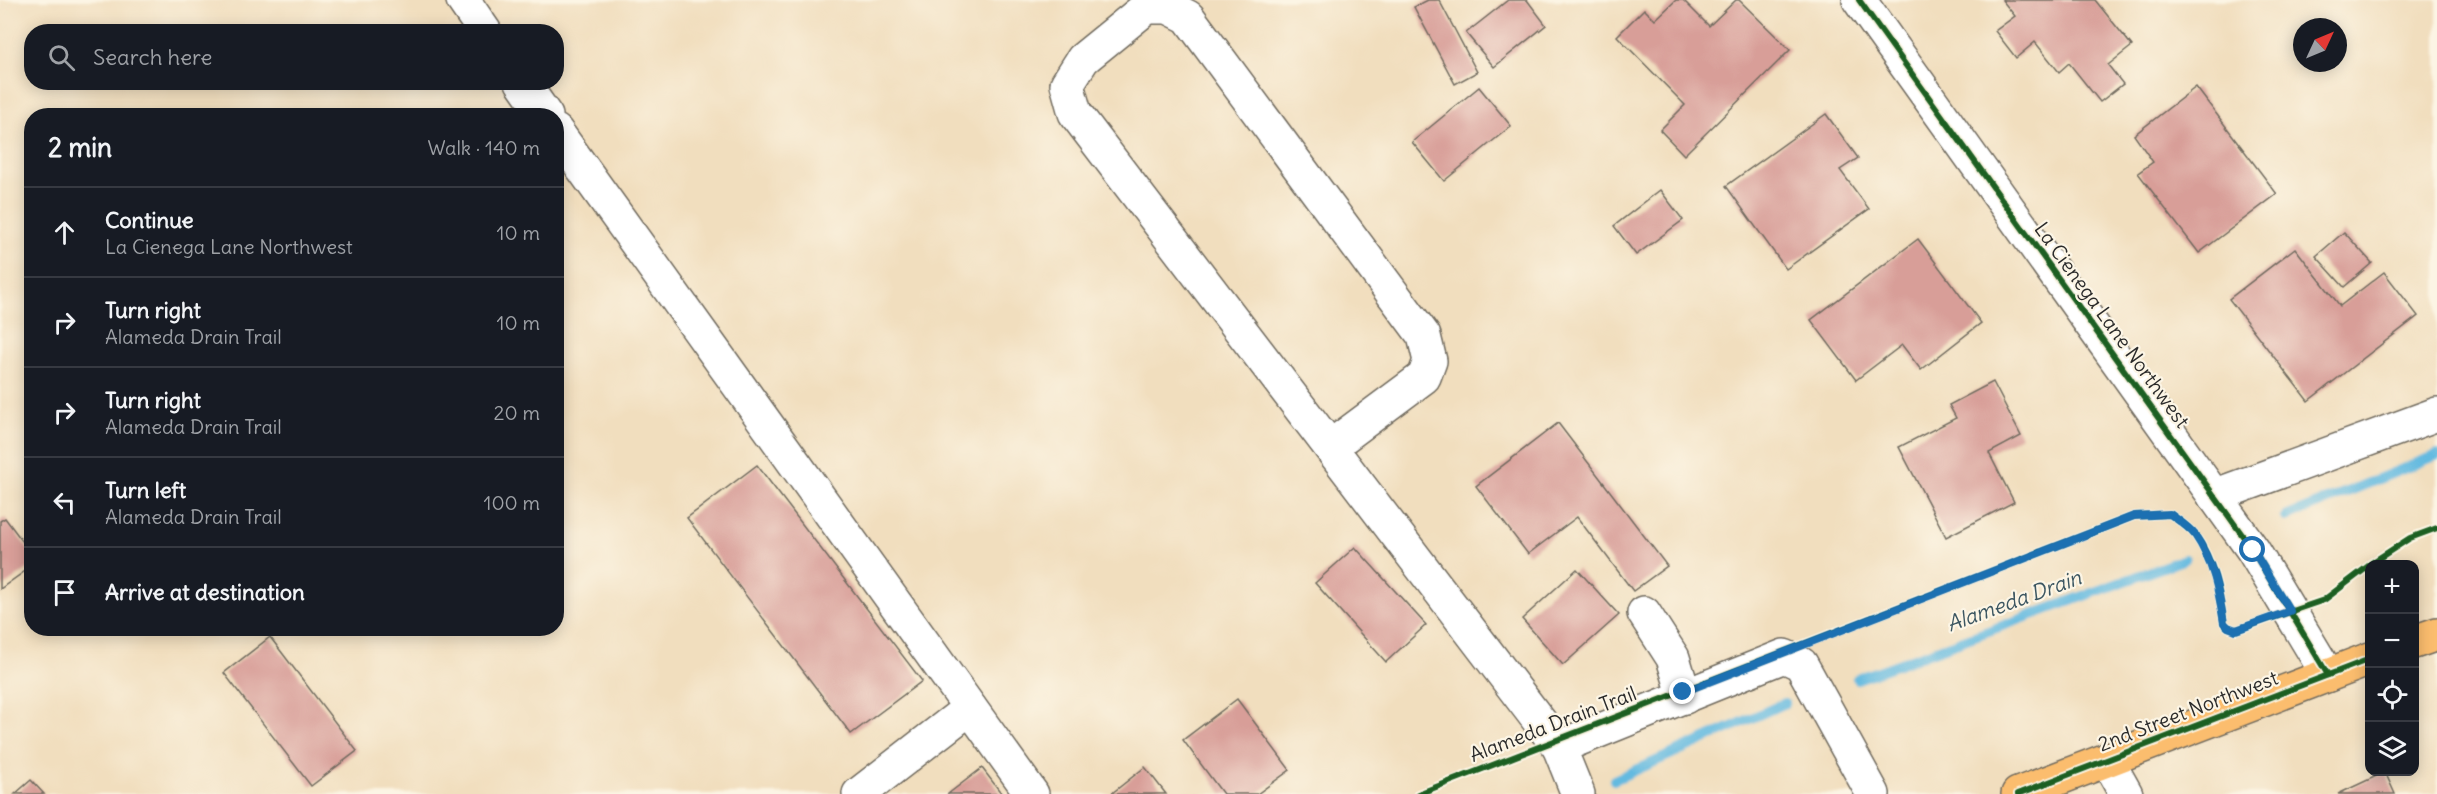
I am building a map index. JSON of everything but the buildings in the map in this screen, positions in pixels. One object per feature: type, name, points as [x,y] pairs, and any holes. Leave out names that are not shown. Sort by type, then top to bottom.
[{"type":"main road","points":[[2419,641],[2437,634]]},
{"type":"main road","name":"2nd Street Northwest","points":[[2018,794],[2365,661]]},
{"type":"street","points":[[463,0],[480,24]]},
{"type":"street","name":"La Cienega Lane Northwest","points":[[1859,0],[2253,550],[2328,675]]},
{"type":"street","points":[[1330,447],[1424,377],[1430,361],[1424,336],[1188,17],[1168,8],[1147,7],[1083,59],[1067,84],[1076,113],[1330,447],[1559,747],[1578,794]]},
{"type":"street","points":[[528,90],[540,108]]},
{"type":"street","points":[[564,142],[1032,794]]},
{"type":"street","points":[[2214,496],[2437,414]]},
{"type":"street","points":[[1644,613],[1673,658],[1685,697]]},
{"type":"street","points":[[1559,747],[1784,656],[1802,664],[1873,794]]},
{"type":"street","points":[[859,794],[970,708]]},
{"type":"street","points":[[2107,760],[2126,794]]},
{"type":"waterway","name":"Alameda Drain","points":[[2286,517],[2437,455]]},
{"type":"waterway","name":"Alameda Drain","points":[[1857,679],[2185,559]]},
{"type":"waterway","name":"Alameda Drain","points":[[1614,780],[1785,703]]},
{"type":"cycle path","points":[[1859,0],[2253,550],[2328,675]]},
{"type":"cycle path","name":"Alameda Drain Trail","points":[[1418,794],[2134,516],[2170,514],[2193,532],[2211,566],[2218,588],[2224,623],[2236,630],[2324,600],[2365,569]]},
{"type":"cycle path","points":[[2376,560],[2410,538],[2437,528]]},
{"type":"cycle path","points":[[2018,794],[2365,661]]},
{"type":"route","points":[[1683,692],[2134,516],[2170,514],[2194,533],[2211,565],[2218,586],[2224,623],[2236,630],[2290,611],[2253,550]]}]
